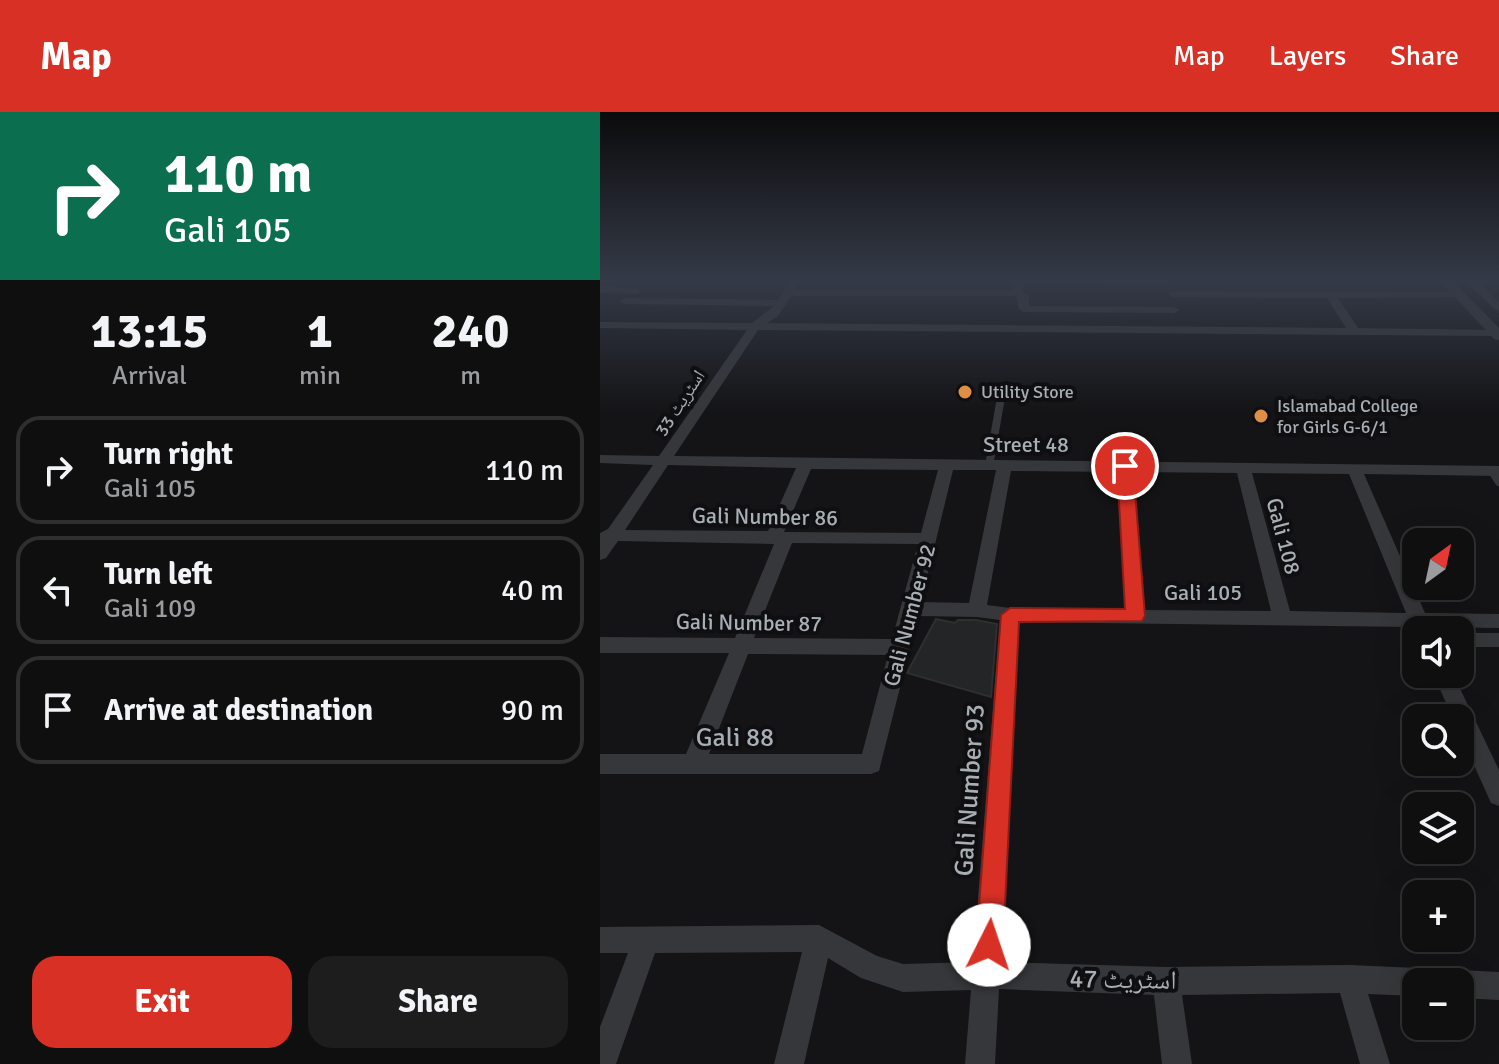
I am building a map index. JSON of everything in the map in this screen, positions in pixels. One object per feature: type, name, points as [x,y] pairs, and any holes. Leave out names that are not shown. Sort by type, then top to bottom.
[{"type":"street","points":[[735,323],[1498,334]]},
{"type":"street","name":"اسٹریٹ 33","points":[[600,554],[607,535],[666,461],[759,323]]},
{"type":"street","points":[[1178,323],[1180,329]]},
{"type":"street","points":[[1349,323],[1354,331]]},
{"type":"street","name":"Street 48","points":[[600,459],[946,466],[1243,467],[1496,474]]},
{"type":"street","points":[[693,765],[740,646],[805,464]]},
{"type":"street","name":"Gali Number 92","points":[[871,764],[946,466]]},
{"type":"street","points":[[977,610],[996,466]]},
{"type":"street","points":[[1125,466],[1135,616]]},
{"type":"street","name":"Gali 108","points":[[1243,467],[1282,616]]},
{"type":"street","points":[[1354,469],[1417,616]]},
{"type":"street","name":"Gali Number 86","points":[[607,535],[929,539]]},
{"type":"street","name":"Gali 105","points":[[908,609],[977,610],[1010,615],[1282,616],[1402,624]]},
{"type":"street","name":"Gali Number 93","points":[[980,1064],[1010,615]]},
{"type":"street","name":"Gali 105","points":[[1474,622],[1499,621]]},
{"type":"street","points":[[1474,640],[1499,640]]},
{"type":"street","name":"Gali Number 87","points":[[600,645],[898,647]]},
{"type":"street","points":[[1451,688],[1494,769],[1499,795]]},
{"type":"street","name":"Gali 88","points":[[600,764],[871,764]]},
{"type":"street","points":[[600,940],[819,938],[789,1064]]},
{"type":"street","name":"اسٹریٹ 47","points":[[819,938],[871,968],[903,978],[988,975],[1166,981],[1402,981]]},
{"type":"street","points":[[601,1064],[646,941]]},
{"type":"street","points":[[1350,979],[1375,1064]]},
{"type":"street","points":[[1166,981],[1177,1064]]},
{"type":"street","points":[[1474,985],[1499,986]]},
{"type":"lane","points":[[996,466],[1001,395]]},
{"type":"building","points":[[936,619],[955,623],[958,620],[976,620],[997,624],[991,697],[907,673]]},
{"type":"place","name":"Utility Store","points":[[965,392]]},
{"type":"place","name":"Islamabad College for Girls G-6/1","points":[[1261,416]]},
{"type":"route","points":[[989,945],[1010,615],[1135,616],[1125,466]]}]
